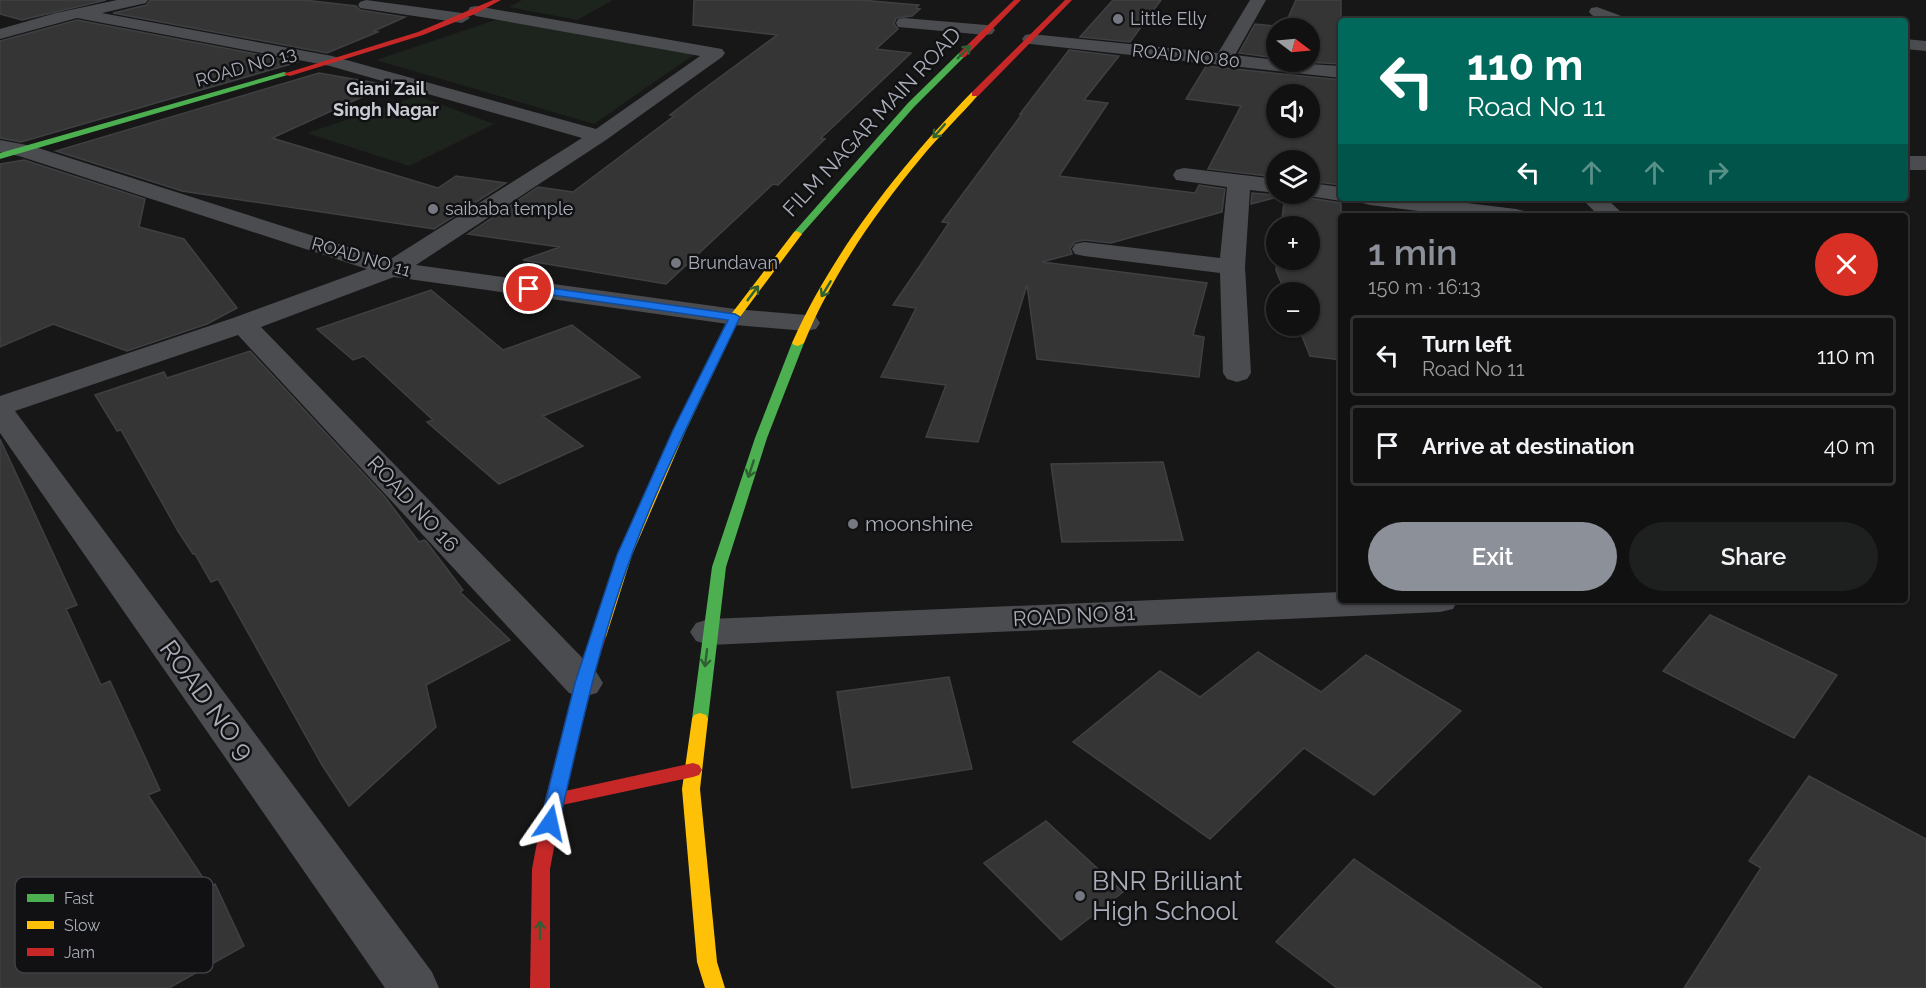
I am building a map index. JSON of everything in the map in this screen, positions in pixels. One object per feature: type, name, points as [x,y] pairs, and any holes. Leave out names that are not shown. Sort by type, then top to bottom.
[{"type":"main road","name":"ROAD NO 13","points":[[0,156],[24,151],[406,39],[469,15],[498,0]]},
{"type":"main road","name":"FILM NAGAR MAIN ROAD","points":[[540,988],[541,869],[554,800],[583,683],[625,555],[680,430],[735,317],[806,221],[911,105],[1018,0]]},
{"type":"main road","points":[[715,988],[706,950],[691,789],[719,567],[761,438],[806,323],[862,229],[907,168],[953,115],[1069,0]]},
{"type":"main road","points":[[554,800],[693,770]]},
{"type":"street","points":[[0,34],[56,18],[140,0]]},
{"type":"street","points":[[1223,60],[1258,0]]},
{"type":"street","points":[[0,406],[243,324],[392,269],[599,136],[716,52],[469,15],[366,4]]},
{"type":"street","points":[[1597,12],[1611,18]]},
{"type":"street","points":[[79,14],[332,61],[599,136]]},
{"type":"street","points":[[904,23],[986,30]]},
{"type":"street","name":"ROAD NO 80","points":[[1031,39],[1338,72]]},
{"type":"street","points":[[1908,44],[1926,46]]},
{"type":"street","name":"ROAD NO 11","points":[[0,146],[24,151],[392,269],[735,317],[806,323]]},
{"type":"street","points":[[1908,163],[1926,163]]},
{"type":"street","points":[[1184,175],[1266,185]]},
{"type":"street","points":[[1237,373],[1232,267],[1239,182]]},
{"type":"street","points":[[1320,191],[1338,194]]},
{"type":"street","points":[[1394,201],[1492,213]]},
{"type":"street","points":[[1596,201],[1610,213]]},
{"type":"street","points":[[1083,249],[1232,267]]},
{"type":"street","name":"ROAD NO 16","points":[[243,324],[583,683]]},
{"type":"street","name":"ROAD NO 9","points":[[0,411],[414,988]]},
{"type":"street","name":"ROAD NO 81","points":[[709,632],[1371,603]]},
{"type":"shaded area","points":[[522,0],[613,0],[577,20],[509,7]]},
{"type":"shaded area","points":[[498,19],[699,51],[594,124],[376,60]]},
{"type":"shaded area","points":[[418,96],[494,124],[409,166],[307,133]]},
{"type":"building","points":[[0,0],[106,0],[22,20],[0,14]]},
{"type":"building","points":[[150,0],[304,0],[356,6],[360,10],[405,17],[374,31],[378,32],[327,53],[113,13],[147,5]]},
{"type":"building","points":[[694,0],[860,0],[919,5],[916,8],[920,9],[912,16],[896,18],[894,24],[898,29],[876,49],[911,53],[821,138],[825,139],[778,185],[773,184],[666,284],[523,260],[560,247],[468,234],[538,187],[573,192],[674,116],[670,115],[697,94],[777,35],[693,25]]},
{"type":"building","points":[[1113,0],[1161,0],[1130,42],[1080,37]]},
{"type":"building","points":[[1296,0],[1341,0],[1341,18],[1338,18],[1338,64],[1320,63],[1320,18],[1288,18]]},
{"type":"building","points":[[77,20],[298,62],[21,142],[0,138],[0,41]]},
{"type":"building","points":[[1255,24],[1266,25],[1266,57],[1239,53]]},
{"type":"building","points":[[1069,50],[1119,56],[1084,100],[1108,103],[1059,176],[1195,193],[1199,185],[1225,189],[1222,212],[1111,243],[1084,240],[1075,242],[1070,248],[1072,254],[1042,262],[1207,283],[1193,335],[1204,337],[1199,377],[1037,359],[1027,285],[978,442],[926,437],[946,385],[881,377],[916,308],[893,305],[949,223],[942,222]]},
{"type":"building","points":[[1206,66],[1338,80],[1338,185],[1320,182],[1320,150],[1266,150],[1266,176],[1208,169],[1241,106],[1186,99]]},
{"type":"building","points":[[319,73],[388,85],[272,138],[438,188],[456,176],[506,183],[434,229],[182,191],[56,151]]},
{"type":"building","points":[[24,160],[145,199],[139,227],[184,239],[237,308],[207,324],[127,351],[53,324],[0,347],[0,164]]},
{"type":"building","points":[[1252,193],[1266,194],[1266,200],[1251,204]]},
{"type":"building","points":[[1320,200],[1341,203],[1341,213],[1338,213],[1338,360],[1310,356],[1302,336],[1320,336],[1320,282],[1281,282],[1276,270],[1320,270],[1320,216],[1282,216],[1284,204],[1320,204]]},
{"type":"building","points":[[431,290],[503,350],[572,325],[640,377],[543,416],[583,446],[499,484],[427,422],[433,420],[364,356],[353,360],[317,329]]},
{"type":"building","points":[[250,351],[385,497],[419,542],[426,541],[463,590],[460,592],[510,640],[426,685],[436,727],[349,806],[322,765],[218,579],[211,582],[178,531],[121,430],[117,431],[95,395],[164,372],[167,378]]},
{"type":"building","points":[[0,439],[77,605],[66,609],[101,685],[110,681],[160,790],[148,795],[202,877],[15,877],[15,973],[196,973],[169,988],[0,988]]},
{"type":"building","points":[[1163,462],[1183,540],[1062,542],[1051,464]]},
{"type":"building","points":[[1710,615],[1837,675],[1794,738],[1663,671]]},
{"type":"building","points":[[1258,652],[1321,692],[1366,655],[1461,711],[1374,795],[1304,748],[1210,839],[1073,742],[1160,671],[1200,697]]},
{"type":"building","points":[[949,677],[972,769],[852,788],[837,692]]},
{"type":"building","points":[[1809,776],[1926,839],[1926,988],[1684,988],[1761,868],[1749,861]]},
{"type":"building","points":[[1046,821],[1123,892],[1061,940],[984,863]]},
{"type":"building","points":[[1354,859],[1542,988],[1337,988],[1276,942]]},
{"type":"building","points":[[215,884],[244,946],[213,963],[213,885]]},
{"type":"traffic: fast","points":[[797,234],[911,105],[962,55]]},
{"type":"traffic: fast","points":[[0,156],[287,74]]},
{"type":"traffic: fast","points":[[700,719],[719,567],[761,438],[798,343]]},
{"type":"traffic: slow","points":[[798,343],[835,274],[882,202],[935,136],[975,94]]},
{"type":"traffic: slow","points":[[598,637],[625,555],[680,430],[735,317],[797,234]]},
{"type":"traffic: slow","points":[[700,719],[691,789],[707,962],[715,988]]},
{"type":"traffic: jam","points":[[287,74],[421,33],[498,0]]},
{"type":"traffic: jam","points":[[962,55],[1018,0]]},
{"type":"traffic: jam","points":[[975,94],[1069,0]]},
{"type":"traffic: jam","points":[[540,988],[541,869],[554,800],[583,683],[598,637]]},
{"type":"traffic: jam","points":[[554,800],[693,770]]},
{"type":"place","name":"Little Elly","points":[[1118,19]]},
{"type":"place","name":"saibaba temple","points":[[433,209]]},
{"type":"place","name":"Brundavan","points":[[676,263]]},
{"type":"place","name":"moonshine","points":[[853,524]]},
{"type":"place","name":"BNR Brilliant High School","points":[[1080,896]]},
{"type":"district","name":"Giani Zail Singh Nagar","points":[[386,100]]},
{"type":"route","points":[[529,289],[735,317],[680,430],[625,555],[583,683],[550,823]]}]
